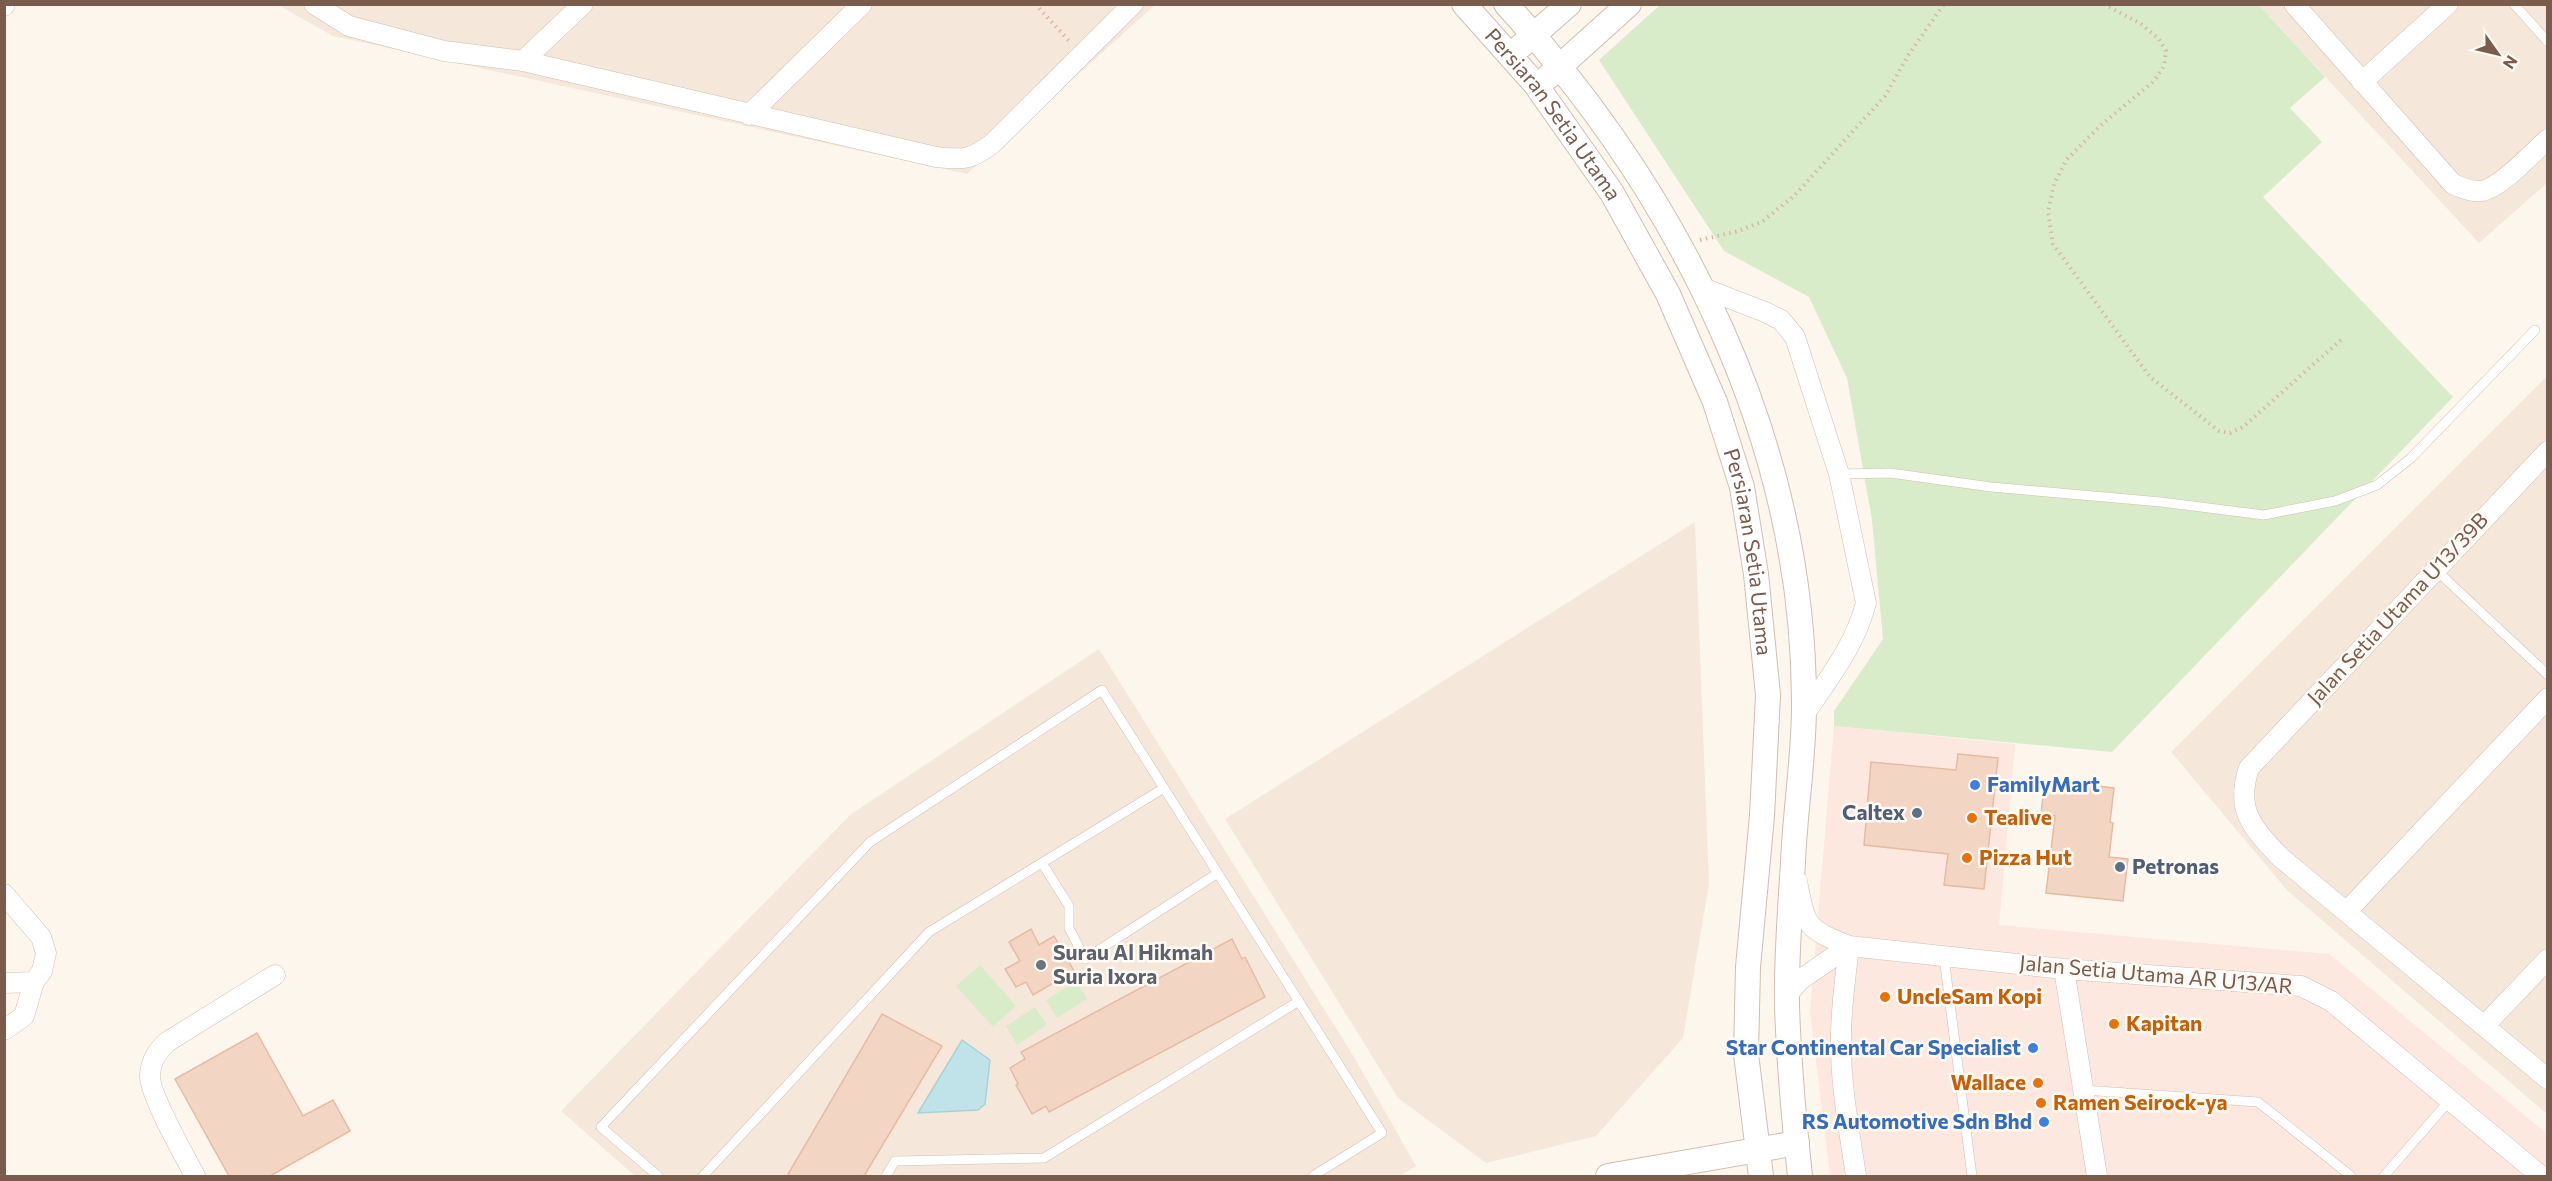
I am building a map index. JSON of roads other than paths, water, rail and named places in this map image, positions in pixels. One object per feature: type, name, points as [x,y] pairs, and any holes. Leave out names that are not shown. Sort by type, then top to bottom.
[{"type":"street","points":[[314,4],[349,26],[444,51],[523,61],[749,115],[936,157],[963,160],[978,155],[993,143],[1133,4]]},
{"type":"street","points":[[523,61],[583,4]]},
{"type":"street","points":[[749,115],[862,4]]},
{"type":"street","name":"Persiaran Setia Utama","points":[[1464,4],[1536,85],[1612,193],[1668,294],[1715,402],[1742,487],[1756,574],[1768,695],[1762,816],[1748,967],[1746,1054],[1761,1176]]},
{"type":"street","name":"Persiaran Setia Utama","points":[[1506,4],[1561,67],[1609,133],[1680,245],[1703,288],[1745,388],[1784,513],[1797,592],[1804,715],[1793,861],[1787,995],[1800,1176]]},
{"type":"street","points":[[1510,55],[1569,4]]},
{"type":"street","points":[[1536,85],[1561,67],[1629,4]]},
{"type":"street","points":[[2294,4],[2453,184],[2482,191],[2496,185],[2547,139]]},
{"type":"street","points":[[2362,82],[2448,4]]},
{"type":"street","points":[[1703,288],[1781,320],[1795,337],[1839,474],[1866,603],[1850,648],[1804,715]]},
{"type":"street","name":"Jalan Setia Utama U13/39B","points":[[2346,912],[2280,857],[2258,833],[2245,810],[2243,787],[2249,768],[2547,451]]},
{"type":"street","points":[[2547,698],[2346,912],[2547,1078]]},
{"type":"street","points":[[1793,861],[1804,918],[1820,934],[1849,946]]},
{"type":"street","points":[[4,894],[41,937],[46,953],[42,970],[34,982],[24,1016],[4,1030]]},
{"type":"street","points":[[1787,995],[1800,980],[1849,946]]},
{"type":"street","points":[[1849,946],[1842,1001],[1841,1052],[1845,1106],[1856,1176]]},
{"type":"street","name":"Jalan Setia Utama AR U13/AR","points":[[1849,946],[2064,969],[2301,986],[2331,1001],[2541,1176]]},
{"type":"street","points":[[2484,1026],[2547,959]]},
{"type":"street","points":[[2064,969],[2097,1176]]},
{"type":"street","points":[[195,1176],[150,1085],[152,1062],[157,1051],[167,1042],[275,975]]},
{"type":"street","points":[[4,983],[34,982]]},
{"type":"street","points":[[1608,1176],[1797,1143]]},
{"type":"lane","points":[[2514,4],[2547,42]]},
{"type":"lane","points":[[1839,474],[1890,473],[1991,487],[2161,502],[2264,515],[2335,501],[2377,485],[2411,458],[2535,330]]},
{"type":"lane","points":[[2436,570],[2547,675]]},
{"type":"lane","points":[[658,1176],[601,1127],[870,842],[1102,690],[1382,1133],[1313,1176]]},
{"type":"lane","points":[[703,1176],[929,932],[1164,788]]},
{"type":"lane","points":[[1042,863],[1069,906],[1069,928],[1085,959],[1218,873]]},
{"type":"lane","points":[[1944,957],[1972,1176]]},
{"type":"lane","points":[[886,1176],[895,1161],[1044,1158],[1299,1001]]},
{"type":"lane","points":[[2083,1090],[2258,1102],[2351,1176]]},
{"type":"lane","points":[[2384,1176],[2449,1101]]},
{"type":"water","points":[[962,1040],[990,1060],[985,1104],[978,1110],[918,1113]]},
{"type":"place","name":"FamilyMart","points":[[1975,785]]},
{"type":"place","name":"Caltex","points":[[1917,813]]},
{"type":"place","name":"Tealive","points":[[1972,818]]},
{"type":"place","name":"Pizza Hut","points":[[1967,858]]},
{"type":"place","name":"Petronas","points":[[2120,867]]},
{"type":"place","name":"Surau Al Hikmah Suria Ixora","points":[[1041,965]]},
{"type":"place","name":"UncleSam Kopi","points":[[1885,997]]},
{"type":"place","name":"Kapitan","points":[[2114,1024]]},
{"type":"place","name":"Star Continental Car Specialist","points":[[2033,1048]]},
{"type":"place","name":"Wallace","points":[[2038,1083]]},
{"type":"place","name":"Ramen Seirock-ya","points":[[2041,1103]]},
{"type":"place","name":"RS Automotive Sdn Bhd","points":[[2044,1122]]}]
